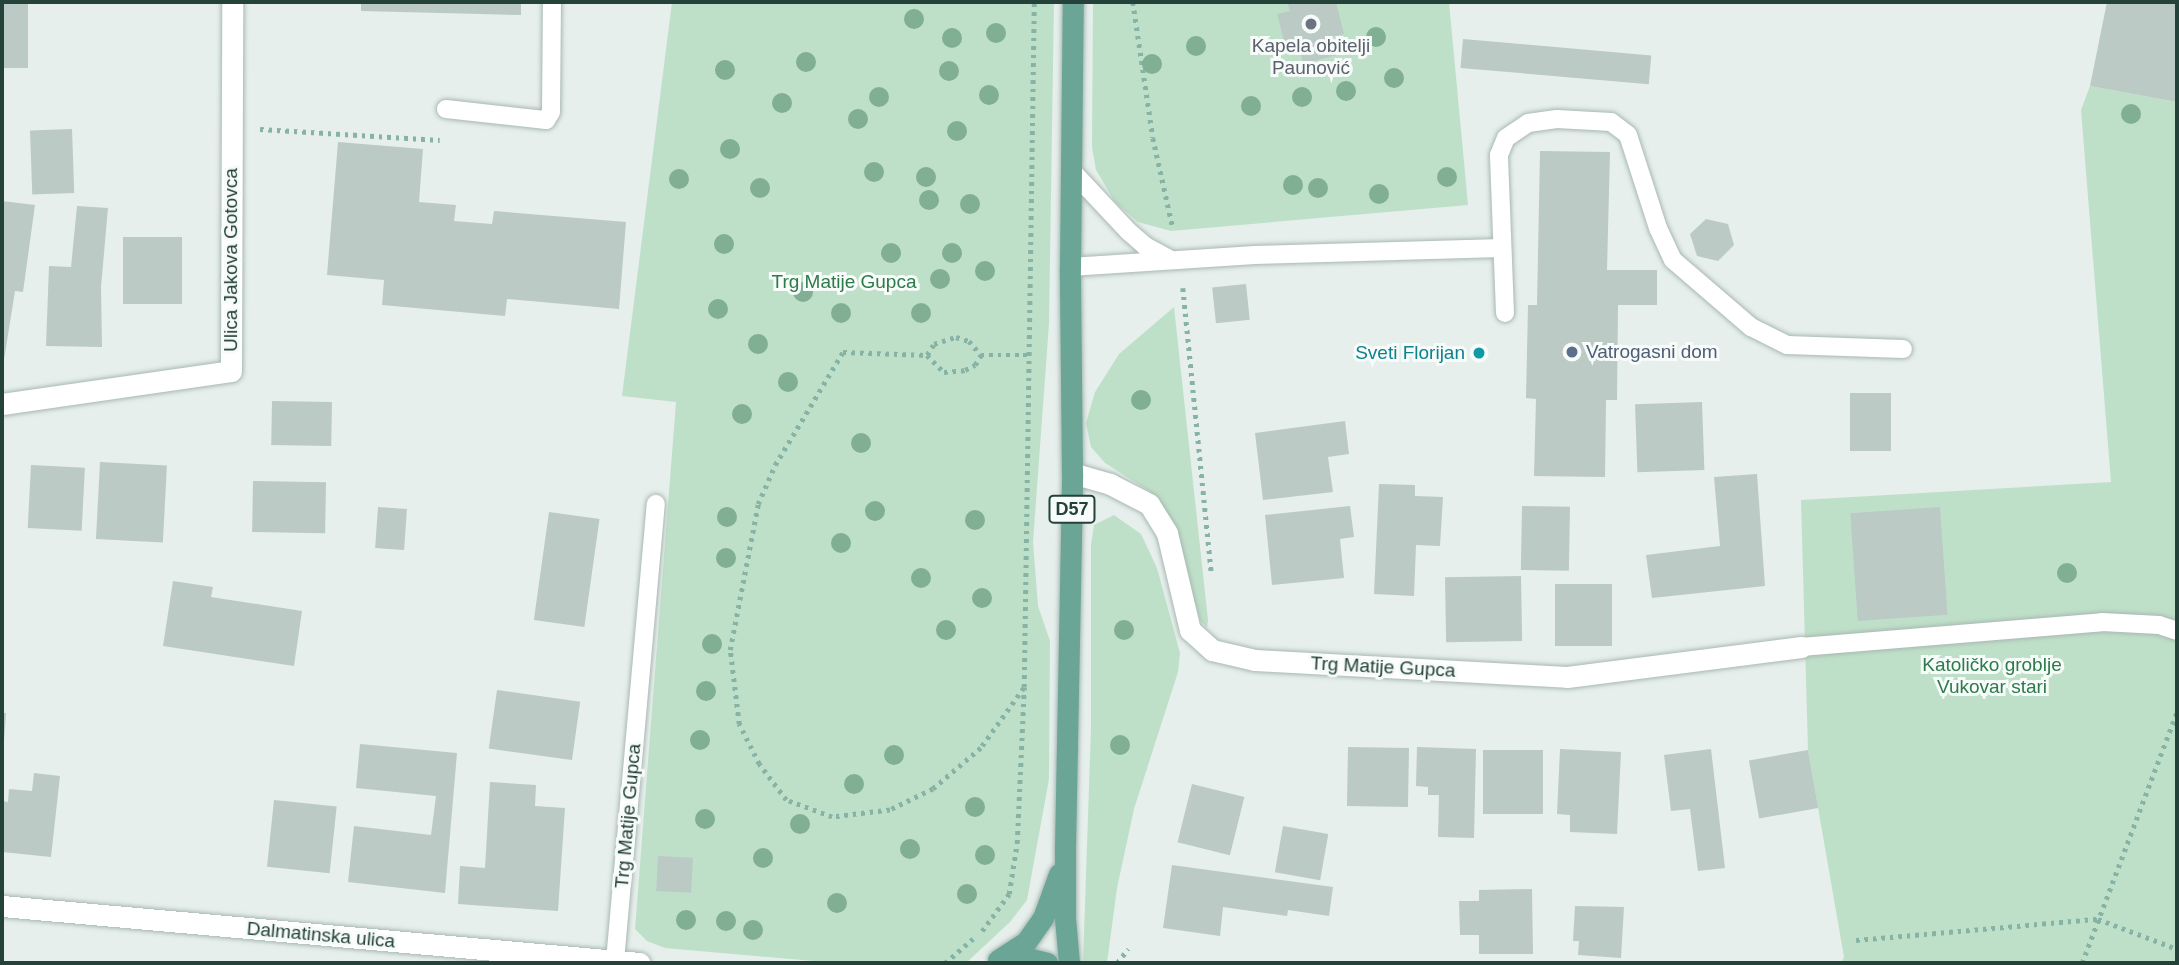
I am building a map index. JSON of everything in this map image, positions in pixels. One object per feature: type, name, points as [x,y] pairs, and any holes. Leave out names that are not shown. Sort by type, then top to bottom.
[{"type":"main road","name":"D57","points":[[1069,963],[1065,918],[1065,848],[1072,474],[1070,267],[1073,2]]},
{"type":"main road","name":"D57","points":[[995,962],[1026,942],[1043,918],[1056,886],[1065,848]]},
{"type":"main road","name":"D57","points":[[995,962],[1019,956],[1047,963]]},
{"type":"street","name":"Ulica Jakova Gotovca","points":[[2,404],[231,371],[232,2]]},
{"type":"street","name":"Trg Matije Gupca","points":[[1072,474],[1110,484],[1149,504],[1167,533],[1190,630],[1212,650],[1255,660],[1567,677],[1801,647]]},
{"type":"street","name":"Dalmatinska ulica","points":[[2,906],[639,963]]},
{"type":"lane","points":[[446,109],[546,120],[551,112],[552,2]]},
{"type":"lane","points":[[1505,313],[1499,156],[1506,138],[1528,123],[1557,119],[1611,122],[1628,135],[1658,228],[1673,260],[1751,327],[1787,345],[1903,349]]},
{"type":"lane","points":[[1071,170],[1145,246],[1175,260]]},
{"type":"lane","points":[[1070,267],[1175,260],[1502,248]]},
{"type":"lane","name":"Trg Matije Gupca","points":[[615,961],[656,504]]},
{"type":"lane","points":[[1801,647],[2102,622],[2159,625],[2177,631]]},
{"type":"path","points":[[945,963],[980,934],[1009,894],[1014,876],[1024,687],[1034,2]]},
{"type":"path","points":[[1133,2],[1153,138],[1175,260],[1212,580]]},
{"type":"path","points":[[232,127],[444,140],[446,109]]},
{"type":"path","points":[[927,355],[934,344],[956,337],[968,341],[981,355],[1028,355]]},
{"type":"path","points":[[981,355],[975,365],[944,372],[927,355],[843,352],[775,465],[758,504],[730,650],[739,724],[759,764],[786,800],[832,817],[890,810],[933,789],[981,748],[1024,687]]},
{"type":"path","points":[[2082,963],[2177,712]]},
{"type":"path","points":[[1856,940],[2098,919],[2177,949]]},
{"type":"path","points":[[1117,963],[1128,949]]},
{"type":"green space","name":"Trg Matije Gupca","points":[[672,2],[1054,2],[1049,324],[1033,542],[1038,606],[1050,641],[1049,779],[1027,900],[1010,922],[966,963],[836,963],[665,948],[647,941],[635,929],[676,402],[622,396]]},
{"type":"green space","points":[[1093,2],[1449,2],[1468,205],[1171,231],[1138,222],[1115,202],[1096,170],[1092,147]]},
{"type":"green space","name":"Katoličko groblje Vukovar stari","points":[[2090,86],[2177,102],[2177,963],[1841,963],[1844,957],[1808,750],[1801,500],[2111,482],[2081,110]]},
{"type":"green space","points":[[1174,307],[1207,628],[1200,620],[1178,543],[1164,510],[1149,491],[1105,463],[1091,447],[1086,423],[1095,392],[1119,354]]},
{"type":"green space","points":[[1114,515],[1141,534],[1157,568],[1180,653],[1178,672],[1134,809],[1117,888],[1107,963],[1083,963],[1091,728],[1091,545],[1094,525]]},
{"type":"building","points":[[2,2],[28,2],[28,68],[2,68]]},
{"type":"building","points":[[361,2],[521,2],[521,15],[361,11]]},
{"type":"building","name":"Kapela obitelji Paunović","points":[[1287,2],[1336,2],[1344,34],[1332,37],[1337,55],[1303,64],[1299,46],[1286,48],[1277,14],[1290,11]]},
{"type":"building","points":[[2107,2],[2177,2],[2177,102],[2090,86]]},
{"type":"building","points":[[1463,39],[1651,55],[1649,84],[1460,68]]},
{"type":"building","points":[[72,129],[74,193],[32,194],[30,130]]},
{"type":"building","points":[[338,142],[423,149],[419,202],[456,205],[454,221],[492,224],[494,211],[626,222],[619,309],[507,299],[505,316],[382,305],[384,280],[327,275]]},
{"type":"building","name":"Vatrogasni dom","points":[[1540,151],[1610,152],[1607,270],[1657,270],[1657,305],[1618,305],[1617,400],[1606,400],[1605,477],[1534,476],[1536,399],[1526,398],[1528,305],[1537,305]]},
{"type":"building","points":[[2,201],[35,205],[23,292],[15,291],[3,366]]},
{"type":"building","points":[[77,206],[108,208],[101,287],[102,347],[46,346],[49,266],[71,267]]},
{"type":"building","points":[[1706,219],[1728,224],[1734,245],[1718,261],[1697,256],[1690,234]]},
{"type":"building","points":[[123,237],[182,237],[182,304],[123,304]]},
{"type":"building","points":[[1246,284],[1250,320],[1216,323],[1212,288]]},
{"type":"building","points":[[1850,393],[1891,393],[1891,451],[1850,451]]},
{"type":"building","points":[[272,401],[332,402],[331,446],[271,445]]},
{"type":"building","points":[[1702,402],[1704,470],[1637,472],[1635,404]]},
{"type":"building","points":[[1345,421],[1349,454],[1328,457],[1333,492],[1263,500],[1255,433]]},
{"type":"building","points":[[100,462],[167,466],[163,542],[96,539]]},
{"type":"building","points":[[31,465],[85,468],[82,531],[28,528]]},
{"type":"building","points":[[1757,474],[1765,586],[1652,598],[1646,555],[1720,546],[1714,477]]},
{"type":"building","points":[[253,481],[326,482],[325,533],[252,532]]},
{"type":"building","points":[[1379,484],[1415,485],[1415,496],[1443,497],[1440,546],[1416,545],[1414,596],[1374,594]]},
{"type":"building","points":[[1350,506],[1354,537],[1340,539],[1344,578],[1272,585],[1265,515]]},
{"type":"building","points":[[1522,506],[1570,507],[1569,571],[1521,570]]},
{"type":"building","points":[[378,507],[407,509],[404,550],[375,548]]},
{"type":"building","points":[[1940,507],[1948,615],[1858,621],[1850,513]]},
{"type":"building","points":[[549,512],[600,519],[584,627],[534,620]]},
{"type":"building","points":[[1521,576],[1522,641],[1446,642],[1445,577]]},
{"type":"building","points":[[173,581],[213,587],[211,597],[302,611],[294,666],[163,646]]},
{"type":"building","points":[[1555,584],[1612,584],[1612,646],[1555,646]]},
{"type":"building","points":[[497,690],[580,702],[572,760],[489,748]]},
{"type":"building","points":[[2,713],[6,713],[4,741],[2,741]]},
{"type":"building","points":[[360,744],[457,753],[445,893],[348,882],[354,826],[431,835],[436,796],[356,788]]},
{"type":"building","points":[[1348,747],[1409,748],[1408,807],[1347,806]]},
{"type":"building","points":[[1417,747],[1476,749],[1474,838],[1438,837],[1439,795],[1428,795],[1428,787],[1416,786]]},
{"type":"building","points":[[1560,749],[1621,752],[1617,834],[1570,832],[1570,815],[1557,814]]},
{"type":"building","points":[[1711,749],[1725,868],[1698,871],[1690,809],[1671,811],[1664,755]]},
{"type":"building","points":[[1483,750],[1543,750],[1543,814],[1483,814]]},
{"type":"building","points":[[1808,750],[1818,808],[1759,819],[1749,760]]},
{"type":"building","points":[[34,773],[60,776],[51,857],[2,852],[2,801],[8,802],[9,789],[32,791]]},
{"type":"building","points":[[490,782],[536,785],[535,806],[565,808],[558,911],[458,904],[460,866],[485,868]]},
{"type":"building","points":[[1192,784],[1244,797],[1230,855],[1177,842]]},
{"type":"building","points":[[274,800],[337,807],[330,873],[267,867]]},
{"type":"building","points":[[1283,826],[1328,834],[1320,880],[1275,872]]},
{"type":"building","points":[[658,856],[693,858],[691,893],[656,891]]},
{"type":"building","points":[[1172,865],[1333,887],[1329,916],[1288,910],[1287,916],[1223,907],[1220,936],[1163,928]]},
{"type":"building","points":[[1532,889],[1533,954],[1479,954],[1479,935],[1460,935],[1459,901],[1479,901],[1479,890]]},
{"type":"building","points":[[1575,906],[1624,907],[1621,958],[1578,955],[1579,941],[1573,941]]},
{"type":"place","name":"Kapela obitelji Paunović","points":[[1311,24]]},
{"type":"place","name":"Vatrogasni dom","points":[[1572,352]]},
{"type":"place","name":"Sveti Florijan","points":[[1479,353]]}]
